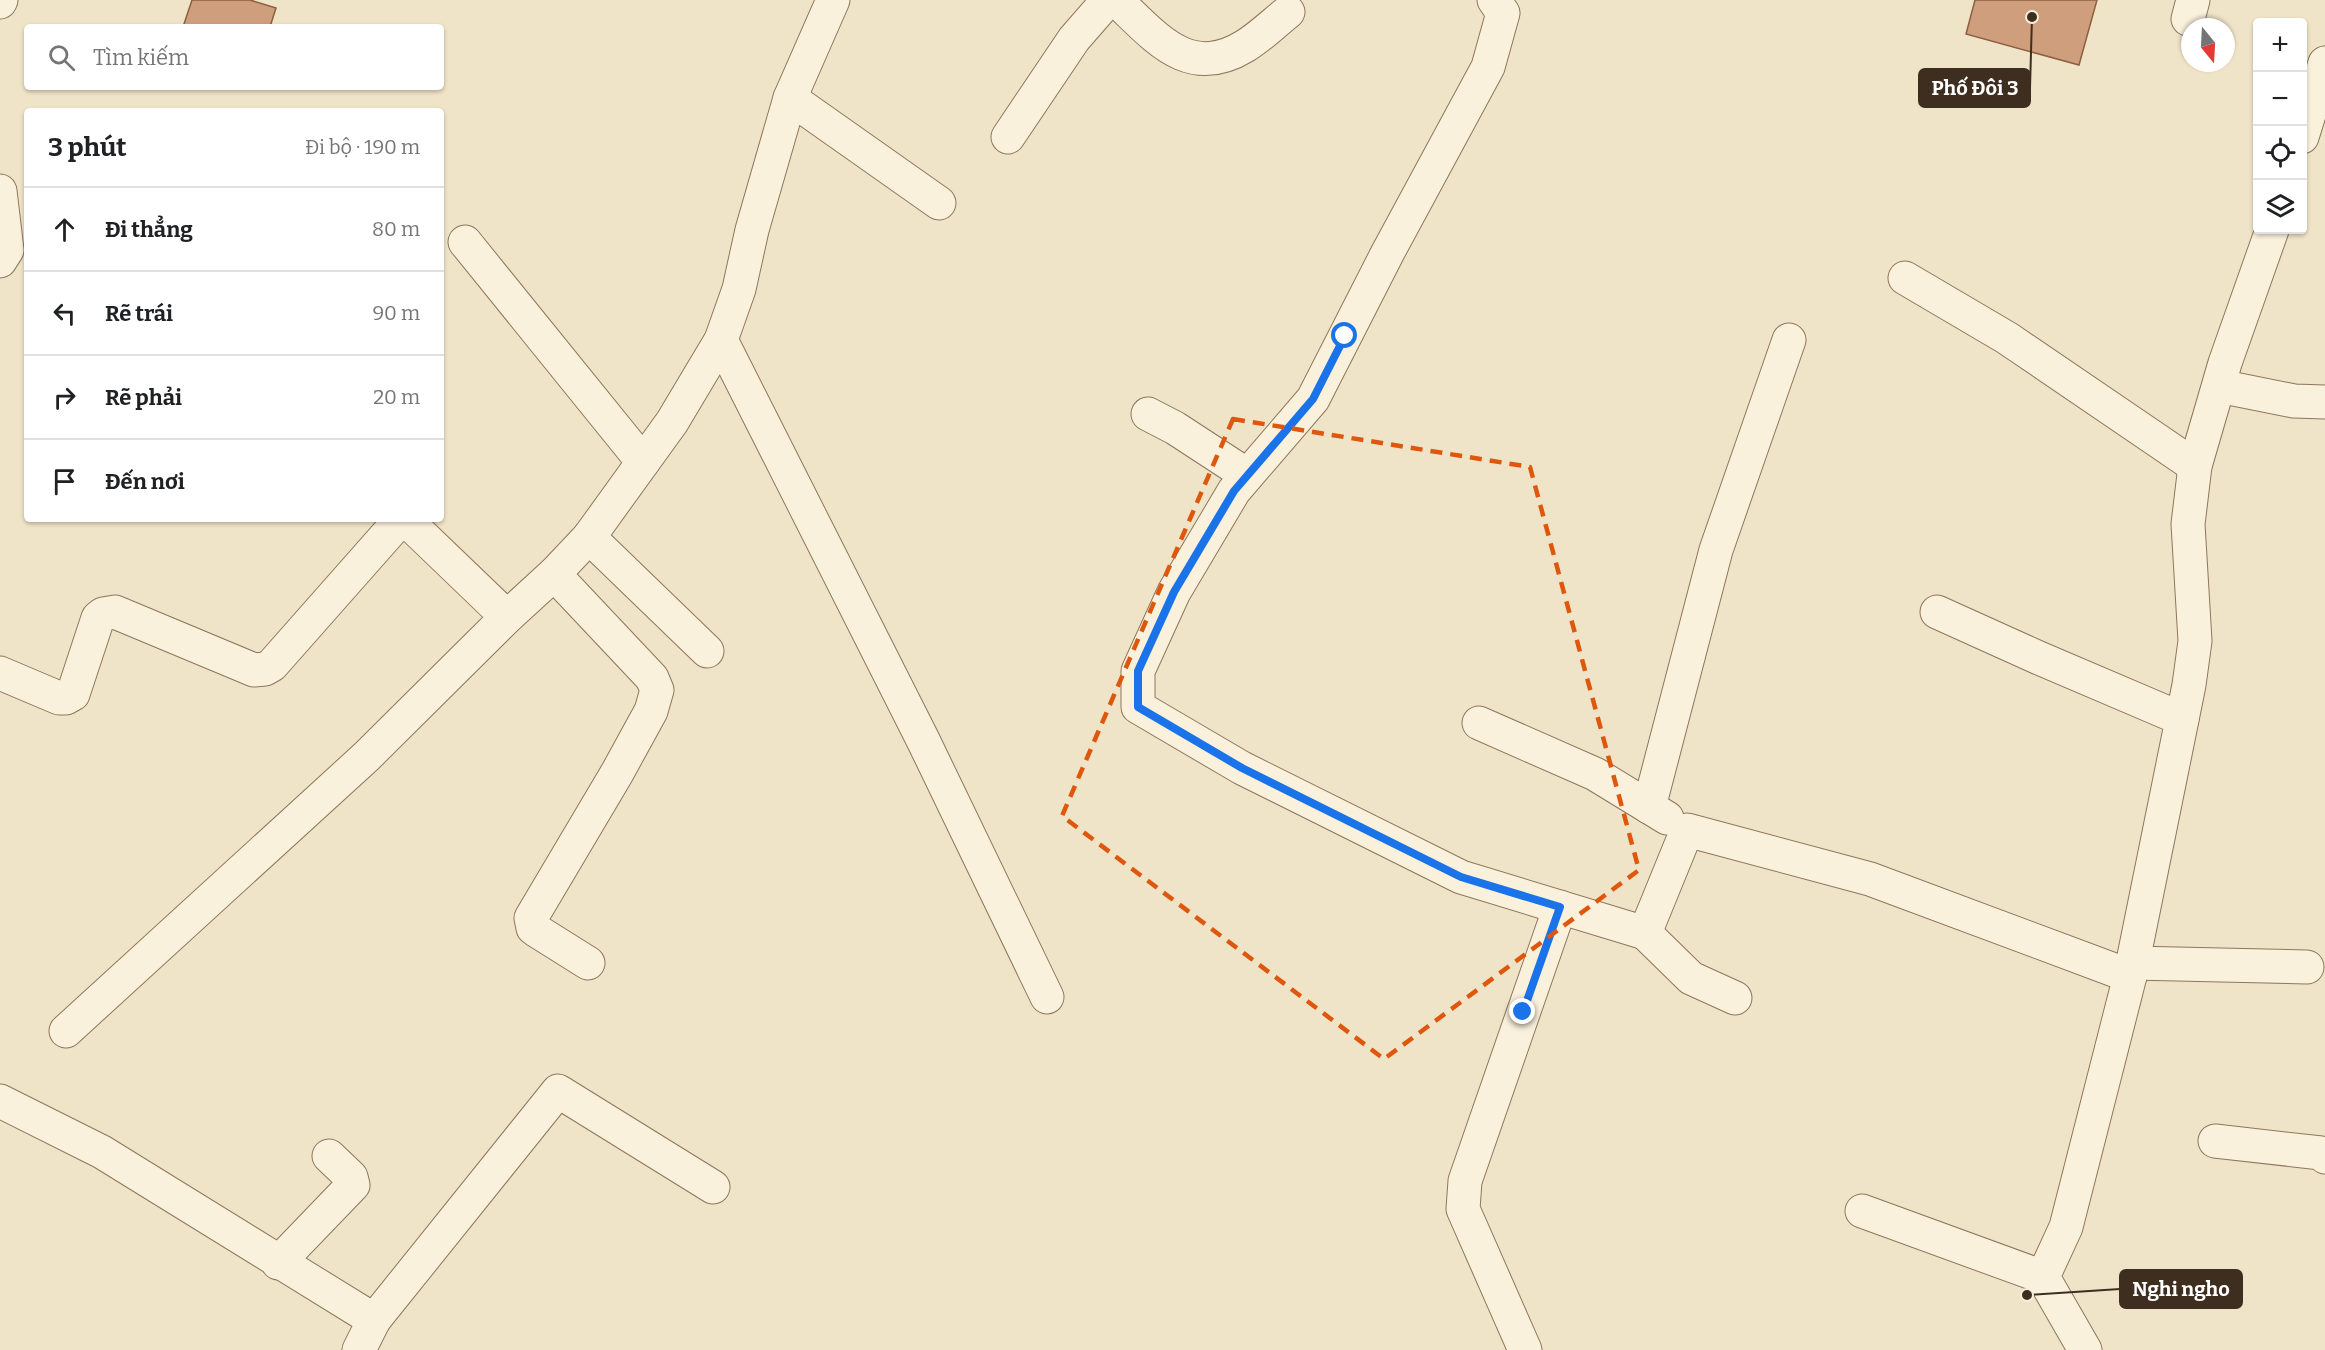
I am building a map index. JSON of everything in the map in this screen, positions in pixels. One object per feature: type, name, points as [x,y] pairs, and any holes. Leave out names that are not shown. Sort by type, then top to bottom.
[{"type":"street","points":[[1008,136],[1074,39],[1108,0]]},
{"type":"street","points":[[1116,0],[1166,46],[1193,59],[1218,58],[1245,46],[1288,12]]},
{"type":"street","points":[[1494,0],[1503,13],[1488,66],[1388,252],[1313,399],[1234,491],[1174,592],[1138,671],[1138,707],[1242,768],[1461,877],[1645,933],[1691,978],[1735,998]]},
{"type":"street","points":[[66,1031],[367,756],[589,537],[672,422],[721,340],[739,289],[752,230],[790,98],[822,4]]},
{"type":"street","points":[[2305,126],[2325,63]]},
{"type":"street","points":[[790,98],[939,203]]},
{"type":"street","points":[[0,191],[7,250],[0,261]]},
{"type":"street","points":[[2043,1277],[2066,1227],[2131,969],[2182,718],[2195,641],[2188,524],[2195,466],[2218,386],[2271,234]]},
{"type":"street","points":[[465,242],[643,462]]},
{"type":"street","points":[[1905,278],[2007,338],[2195,466]]},
{"type":"street","points":[[721,340],[923,740],[1047,997]]},
{"type":"street","points":[[1649,807],[1716,550],[1789,340]]},
{"type":"street","points":[[2218,386],[2294,401],[2325,402]]},
{"type":"street","points":[[1148,414],[1175,428],[1247,476]]},
{"type":"street","points":[[0,673],[59,698],[70,697],[73,694],[98,618],[109,612],[127,615],[254,670],[265,669],[400,522]]},
{"type":"street","points":[[406,522],[507,617]]},
{"type":"street","points":[[589,537],[707,651]]},
{"type":"street","points":[[554,574],[652,678],[657,690],[651,711],[617,773],[531,918],[533,928],[537,932],[588,963]]},
{"type":"street","points":[[1938,612],[2039,658],[2182,718]]},
{"type":"street","points":[[1479,723],[1595,774],[1687,830],[1870,879],[2131,969],[2307,967]]},
{"type":"street","points":[[1645,933],[1687,830]]},
{"type":"street","points":[[1525,1350],[1463,1209],[1465,1181],[1560,907]]},
{"type":"street","points":[[359,1350],[374,1320],[558,1091],[713,1187]]},
{"type":"street","points":[[0,1101],[102,1152],[278,1263],[374,1320]]},
{"type":"street","points":[[2216,1141],[2321,1153],[2325,1157]]},
{"type":"street","points":[[278,1263],[353,1185],[351,1177],[329,1156]]},
{"type":"street","points":[[1862,1210],[2043,1277],[2085,1350]]},
{"type":"highlighted area","points":[[1233,419],[1530,467],[1639,870],[1384,1059],[1062,816]]},
{"type":"building","points":[[192,0],[250,0],[276,8],[271,24],[184,24]]},
{"type":"building","points":[[1975,0],[2097,0],[2079,65],[1966,34]]},
{"type":"place","name":"Phố Đôi 3","points":[[2032,17]]},
{"type":"place","name":"Nghi ngho","points":[[2027,1295]]},
{"type":"route","points":[[1345,336],[1313,399],[1234,491],[1174,592],[1138,671],[1138,707],[1242,768],[1461,877],[1560,907],[1523,1012]]}]
